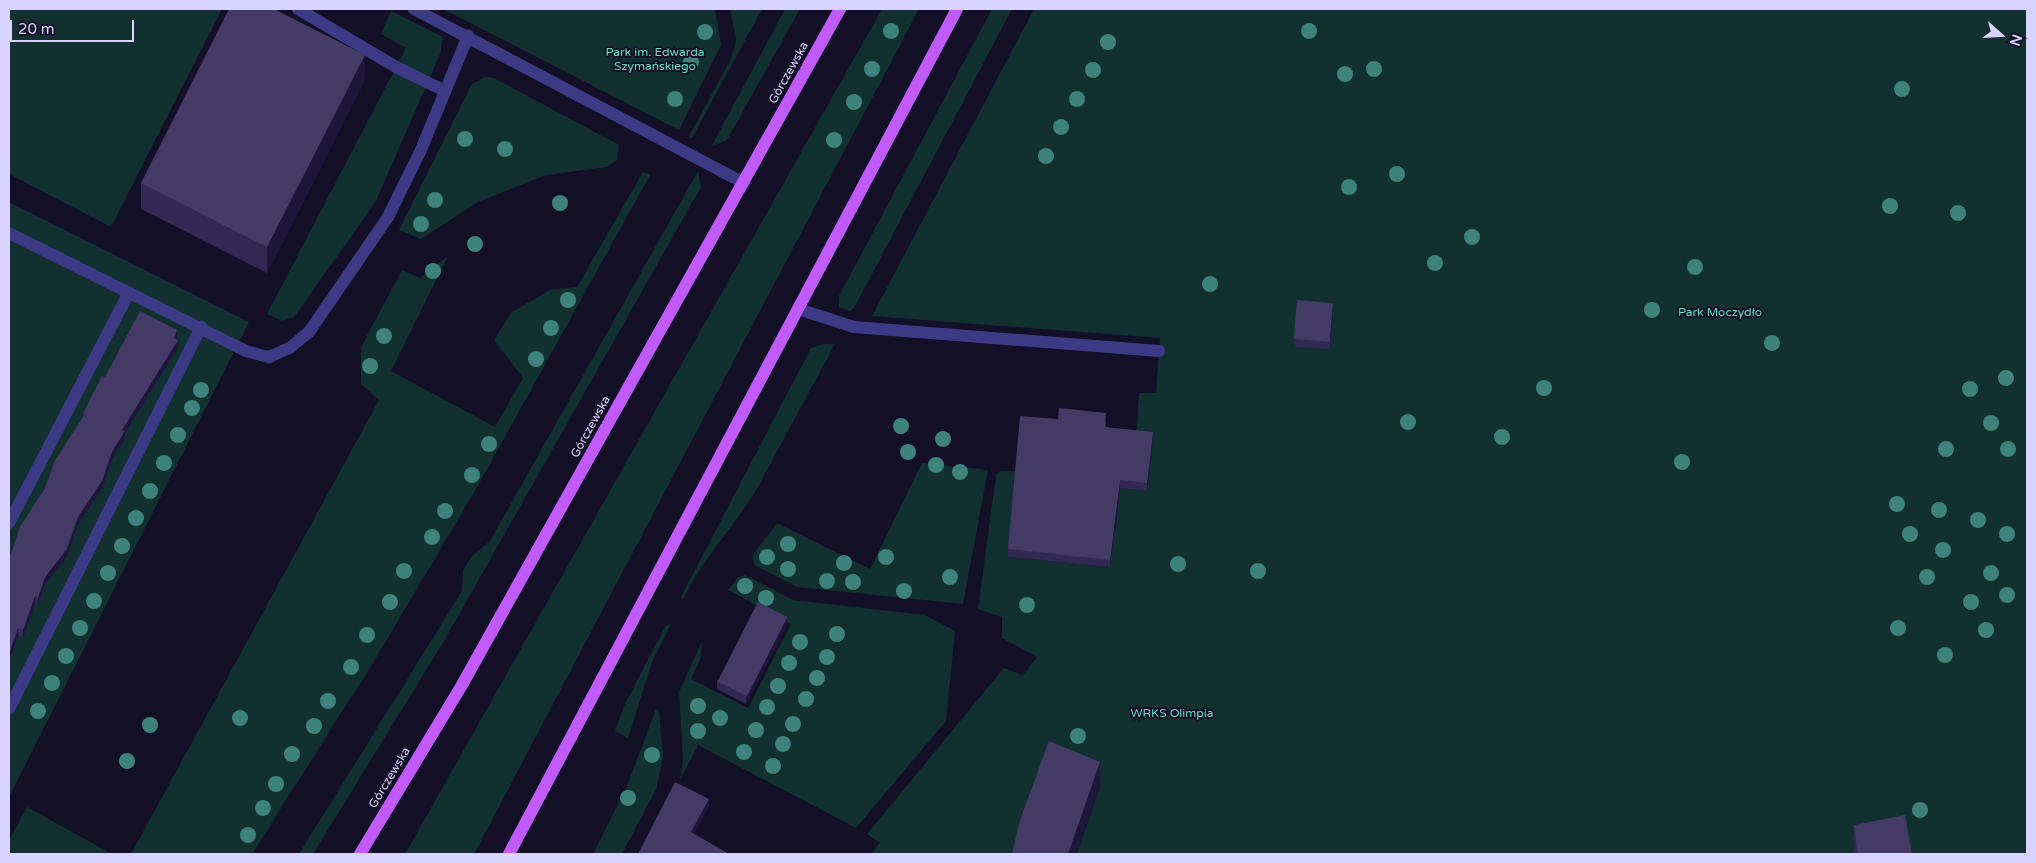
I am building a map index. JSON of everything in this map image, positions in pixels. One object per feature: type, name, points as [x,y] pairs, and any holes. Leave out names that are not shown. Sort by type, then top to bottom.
[{"type":"main road","name":"Górczewska","points":[[360,854],[463,683],[840,9]]},
{"type":"main road","points":[[509,854],[957,9]]},
{"type":"lane","points":[[298,9],[396,67],[445,91]]},
{"type":"lane","points":[[414,9],[744,182]]},
{"type":"lane","points":[[9,233],[246,351],[270,357],[291,347],[309,332],[388,217],[468,36]]},
{"type":"lane","points":[[9,523],[129,292]]},
{"type":"lane","points":[[798,309],[854,327],[1159,351]]},
{"type":"lane","points":[[9,709],[201,327]]},
{"type":"green space","points":[[9,9],[222,9],[111,227],[9,174]]},
{"type":"green space","name":"Park im. Edwarda Szymańskiego","points":[[443,9],[715,9],[721,45],[679,130]]},
{"type":"green space","points":[[730,9],[762,9],[692,138],[689,136],[731,59],[736,40]]},
{"type":"green space","points":[[785,9],[800,9],[727,140],[711,147]]},
{"type":"green space","points":[[882,9],[919,9],[474,854],[405,854]]},
{"type":"green space","points":[[992,9],[1012,9],[854,308],[850,311],[839,307],[839,296]]},
{"type":"green space","name":"Park Moczydło","points":[[1034,9],[2027,9],[2027,854],[871,854],[880,843],[867,834],[1004,668],[1023,675],[1037,657],[1002,638],[1002,617],[978,609],[996,475],[1000,471],[1016,471],[1008,557],[1110,567],[1097,530],[1115,532],[1120,488],[1147,491],[1153,440],[1136,438],[1139,393],[1156,393],[1160,338],[872,316]]},
{"type":"green space","points":[[391,11],[443,37],[440,54],[375,203],[294,317],[282,321],[267,314],[406,48],[381,34]]},
{"type":"green space","points":[[485,77],[494,78],[619,145],[617,160],[607,167],[546,175],[478,202],[421,239],[399,230],[472,84]]},
{"type":"green space","points":[[698,171],[701,187],[444,641],[313,854],[299,854],[462,591],[463,570],[471,557],[490,541]]},
{"type":"green space","points":[[643,172],[650,175],[476,489],[376,658],[252,854],[131,854],[379,400],[361,384],[361,347],[402,270],[420,278],[448,256],[391,371],[495,427],[523,378],[494,340],[512,312],[550,290],[577,287]]},
{"type":"green space","points":[[9,202],[249,322],[9,797]]},
{"type":"green space","points":[[824,344],[835,344],[753,496],[698,572],[683,599],[681,597],[811,348]]},
{"type":"green space","points":[[922,463],[988,470],[963,604],[797,587],[754,565],[752,556],[777,523],[870,569]]},
{"type":"green space","points":[[745,575],[793,600],[925,615],[955,631],[946,721],[856,828],[698,745],[680,780],[683,760],[679,692],[702,641],[701,657],[691,679],[748,708],[791,624],[728,590],[737,578]]},
{"type":"green space","points":[[671,624],[652,662],[628,738],[615,731],[624,706],[666,625]]},
{"type":"green space","points":[[656,709],[659,710],[663,756],[657,787],[622,854],[593,854],[627,786]]},
{"type":"green space","points":[[27,807],[112,854],[9,854],[9,840]]},
{"type":"building","points":[[229,9],[274,9],[365,55],[267,247],[141,183]]},
{"type":"building","points":[[1297,300],[1333,303],[1329,342],[1294,339]]},
{"type":"building","points":[[140,311],[177,330],[174,338],[178,340],[122,430],[125,431],[112,452],[102,481],[78,517],[67,549],[45,577],[38,598],[35,596],[23,630],[18,628],[9,654],[9,559],[20,527],[45,488],[55,460],[85,414],[83,413],[102,376],[105,377]]},
{"type":"building","points":[[1059,408],[1106,413],[1105,427],[1153,432],[1147,483],[1120,480],[1110,560],[1008,549],[1020,416],[1058,419]]},
{"type":"building","points":[[758,602],[787,617],[747,696],[718,681]]},
{"type":"building","points":[[1049,741],[1100,762],[1068,854],[1012,854],[1020,820]]},
{"type":"building","points":[[675,782],[709,799],[691,832],[729,854],[638,854]]},
{"type":"building","points":[[1905,815],[1912,854],[1858,854],[1854,825]]},
{"type":"park label","name":"WRKS Olimpia","points":[[1172,714]]}]
